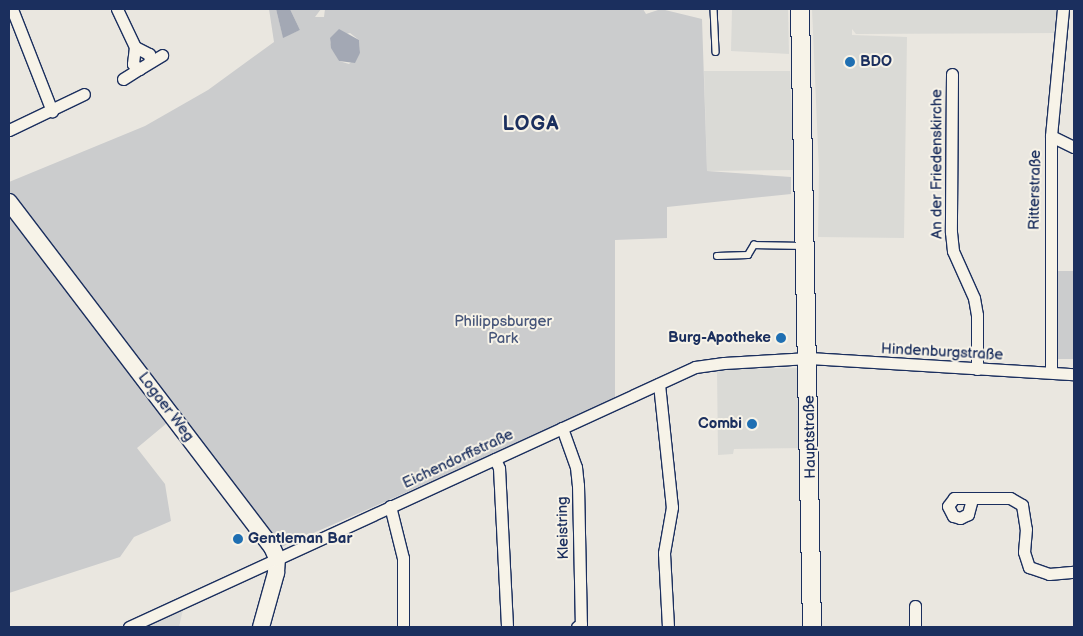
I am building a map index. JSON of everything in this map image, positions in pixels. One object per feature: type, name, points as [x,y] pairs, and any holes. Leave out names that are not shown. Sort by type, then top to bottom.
[{"type":"main road","name":"Hauptstraße","points":[[801,14],[807,246],[812,627]]},
{"type":"street","points":[[12,9],[52,111]]},
{"type":"street","points":[[117,9],[135,48],[133,64],[139,69]]},
{"type":"street","name":"Ritterstraße","points":[[1051,372],[1051,136],[1063,9]]},
{"type":"street","points":[[135,48],[149,54],[150,61]]},
{"type":"street","points":[[123,79],[162,55]]},
{"type":"street","name":"An der Friedenskirche","points":[[952,74],[951,232],[953,251],[974,298],[978,315],[976,369]]},
{"type":"street","points":[[9,130],[84,94]]},
{"type":"street","points":[[1051,136],[1074,147]]},
{"type":"street","name":"Logaer Weg","points":[[9,202],[266,538],[276,558]]},
{"type":"street","name":"Hindenburgstraße","points":[[809,358],[1074,374]]},
{"type":"street","name":"Eichendorffstraße","points":[[129,627],[390,506],[704,365],[809,358]]},
{"type":"street","points":[[659,384],[663,392],[672,506],[664,553],[668,627]]},
{"type":"street","name":"Kleistring","points":[[562,428],[576,467],[578,485],[581,624],[577,627]]},
{"type":"street","points":[[495,459],[499,468],[507,627]]},
{"type":"street","points":[[972,499],[1010,498],[1022,505],[1026,528],[1024,552],[1029,567],[1049,574],[1074,572]]},
{"type":"street","points":[[390,506],[403,558],[403,627]]},
{"type":"street","points":[[261,627],[272,589],[276,558]]},
{"type":"street","points":[[915,627],[916,606]]},
{"type":"lane","points":[[714,9],[716,52]]},
{"type":"lane","points":[[717,256],[748,255],[754,245],[807,246]]},
{"type":"shaded area","points":[[276,9],[290,9],[300,30],[283,38]]},
{"type":"shaded area","points":[[732,9],[788,9],[789,54],[731,51]]},
{"type":"shaded area","points":[[812,9],[1058,9],[1056,33],[856,34],[852,29],[852,35],[907,37],[904,238],[818,237],[819,171]]},
{"type":"shaded area","points":[[339,29],[359,40],[360,53],[355,63],[339,61],[331,48],[330,38]]},
{"type":"shaded area","points":[[704,71],[790,71],[794,170],[707,171]]},
{"type":"shaded area","points":[[805,368],[806,448],[734,449],[733,454],[718,455],[717,369]]},
{"type":"shaded area","points":[[184,605],[179,627],[141,627]]},
{"type":"green space","name":"Philippsburger Park","points":[[269,9],[276,9],[283,37],[300,30],[290,9],[321,9],[315,17],[324,17],[325,9],[643,9],[646,14],[661,9],[702,19],[707,171],[791,177],[791,194],[667,207],[667,238],[615,240],[615,401],[277,549],[9,194],[9,182],[145,126],[208,90],[274,42]],"holes":[[[350,33],[359,40],[360,53],[349,64],[339,61],[330,42],[330,38]]]},
{"type":"green space","points":[[10,212],[167,423],[137,448],[165,484],[171,521],[134,537],[120,557],[9,593]]},
{"type":"green space","points":[[1054,271],[1074,271],[1074,359],[1055,359]]},
{"type":"place","name":"BDO","points":[[850,62]]},
{"type":"place","name":"Burg-Apotheke","points":[[781,338]]},
{"type":"place","name":"Combi","points":[[752,424]]},
{"type":"place","name":"Gentleman Bar","points":[[238,539]]},
{"type":"district","name":"LOGA","points":[[531,124]]}]
